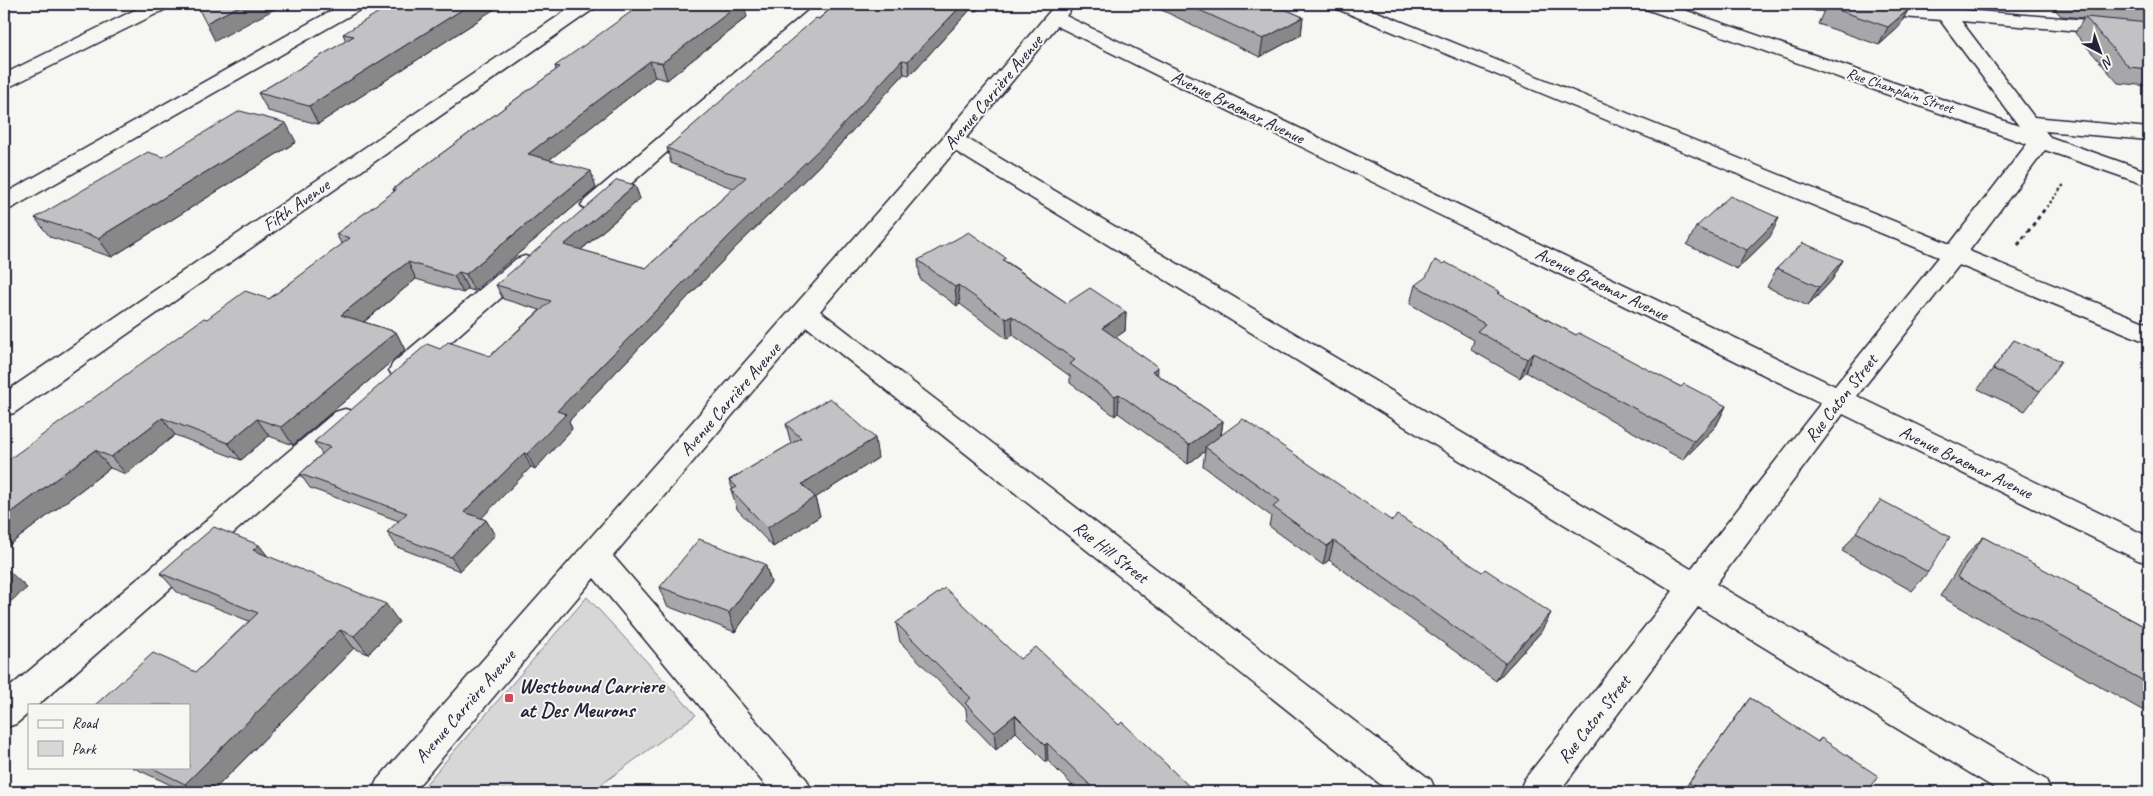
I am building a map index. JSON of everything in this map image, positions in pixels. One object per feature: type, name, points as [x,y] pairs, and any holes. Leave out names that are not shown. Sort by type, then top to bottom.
[{"type":"street","points":[[4,82],[161,4]]},
{"type":"street","points":[[4,203],[356,4]]},
{"type":"street","name":"Fifth Avenue","points":[[4,406],[588,4]]},
{"type":"street","points":[[578,218],[827,4]]},
{"type":"street","points":[[1342,4],[2149,334]]},
{"type":"street","name":"Rue Champlain Street","points":[[1650,4],[2034,132],[2084,156],[2149,179]]},
{"type":"street","points":[[1816,4],[1942,9],[2149,31]]},
{"type":"street","points":[[1942,9],[2034,132],[2149,134]]},
{"type":"street","name":"Avenue Carrière Avenue","points":[[390,792],[953,140],[1061,11]]},
{"type":"street","name":"Avenue Braemar Avenue","points":[[1061,11],[1838,400],[2149,551]]},
{"type":"street","name":"Rue Caton Street","points":[[1537,792],[1838,400],[1955,254],[2034,132]]},
{"type":"street","points":[[953,140],[2033,792]]},
{"type":"street","points":[[4,713],[540,251]]},
{"type":"street","name":"Rue Hill Street","points":[[804,312],[1418,792]]},
{"type":"street","points":[[594,556],[794,792]]},
{"type":"path","points":[[1998,272],[2084,156]]},
{"type":"green space","points":[[587,597],[696,715],[591,792],[419,792]]},
{"type":"building","points":[[196,4],[243,4],[206,23]]},
{"type":"building","points":[[392,4],[471,4],[309,106],[258,93],[354,36],[343,34]]},
{"type":"building","points":[[642,4],[740,4],[662,63],[650,61],[528,154],[591,171],[466,274],[459,272],[454,276],[408,262],[341,315],[396,332],[281,427],[257,419],[228,443],[162,418],[111,457],[95,450],[4,518],[4,463],[204,318],[207,319],[245,291],[269,299],[350,238],[336,234],[396,190],[393,189],[560,67],[555,66]]},
{"type":"building","points":[[836,4],[963,4],[908,61],[902,60],[831,138],[731,234],[557,411],[566,414],[527,454],[524,453],[464,512],[486,520],[451,557],[387,532],[407,513],[300,474],[330,447],[314,442],[427,344],[440,349],[448,342],[490,356],[551,301],[496,285],[617,180],[635,185],[564,245],[646,268],[746,177],[720,170],[667,148],[816,18],[819,19]]},
{"type":"building","points":[[1186,4],[1273,4],[1303,17],[1263,39]]},
{"type":"building","points":[[1829,4],[1904,4],[1908,10],[1888,27],[1826,6]]},
{"type":"building","points":[[2103,4],[2149,4],[2149,8]]},
{"type":"building","points":[[2085,17],[2149,23],[2149,69],[2129,67]]},
{"type":"building","points":[[240,111],[286,123],[98,238],[35,218],[148,152],[163,157]]},
{"type":"building","points":[[1730,196],[1779,218],[1747,250],[1696,227]]},
{"type":"building","points":[[969,232],[1006,258],[1003,260],[1067,303],[1090,288],[1126,312],[1102,328],[1158,367],[1152,371],[1223,421],[1189,445],[1119,394],[1115,396],[1070,364],[1075,360],[1012,316],[1006,319],[958,285],[955,287],[918,260]]},
{"type":"building","points":[[1803,243],[1843,260],[1819,287],[1777,268]]},
{"type":"building","points":[[1435,260],[1443,264],[1445,262],[1500,292],[1497,293],[1576,335],[1579,333],[1681,387],[1684,384],[1726,406],[1694,441],[1533,353],[1527,359],[1477,331],[1485,324],[1415,285],[1426,277]]},
{"type":"building","points":[[2014,340],[2061,361],[2040,391],[1993,369]]},
{"type":"building","points":[[830,398],[875,438],[802,484],[815,497],[767,528],[731,490],[737,487],[729,480],[801,438],[786,424]]},
{"type":"building","points":[[1243,419],[1392,521],[1398,515],[1482,572],[1485,569],[1551,613],[1505,663],[1334,541],[1327,546],[1273,507],[1280,501],[1205,447]]},
{"type":"building","points":[[1881,500],[1950,537],[1928,572],[1856,532]]},
{"type":"building","points":[[214,527],[259,545],[253,550],[386,604],[354,636],[340,630],[185,784],[152,768],[190,768],[190,704],[96,704],[153,653],[196,672],[258,613],[160,573]]},
{"type":"building","points":[[1983,537],[2079,588],[2077,590],[2149,629],[2149,684],[1957,577]]},
{"type":"building","points":[[699,539],[765,564],[729,613],[660,587]]},
{"type":"building","points":[[4,568],[9,571],[4,575]]},
{"type":"building","points":[[945,588],[1020,659],[1036,647],[1119,725],[1122,722],[1195,792],[1097,792],[1015,715],[994,732],[965,703],[971,698],[896,623]]},
{"type":"building","points":[[1750,698],[1818,742],[1821,738],[1878,776],[1868,792],[1703,792],[1689,783]]},
{"type":"place","name":"Westbound Carriere at Des Meurons","points":[[509,698]]}]
